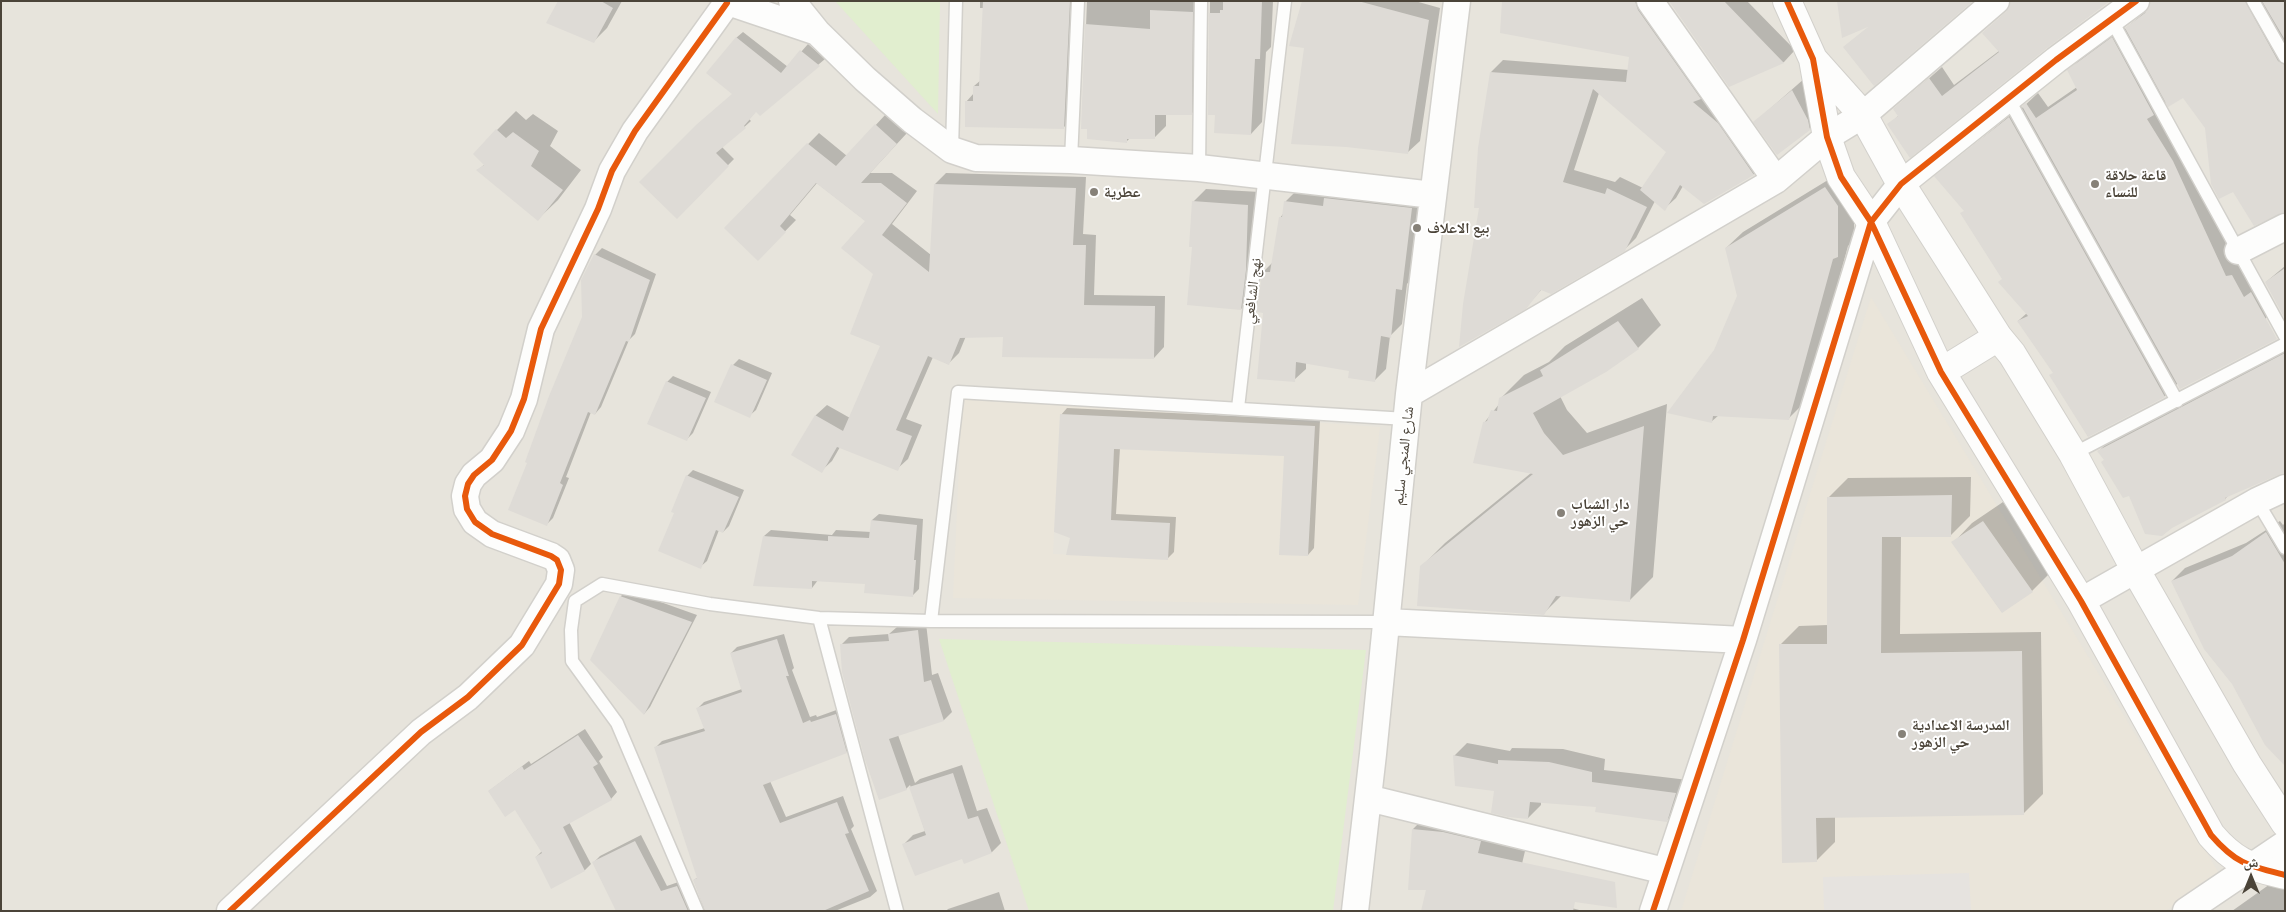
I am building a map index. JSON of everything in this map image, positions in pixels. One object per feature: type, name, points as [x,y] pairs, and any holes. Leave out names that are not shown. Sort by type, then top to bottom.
[{"type":"street","points":[[792,1],[817,32],[865,79],[912,120],[952,150],[976,158],[1071,160],[1199,168],[1433,195]]},
{"type":"street","name":"شارع المنجي سليم","points":[[1355,911],[1408,407],[1457,1]]},
{"type":"street","points":[[1650,1],[1776,180]]},
{"type":"street","points":[[1787,1],[1813,58],[1827,137],[1841,177],[1871,222],[1942,372],[2081,601],[2211,835],[2223,849],[2240,862],[2285,875]]},
{"type":"street","points":[[1408,407],[1776,180],[1827,137],[1863,114],[1996,1]]},
{"type":"street","points":[[1654,911],[1665,871],[1743,640],[1871,222],[1901,184],[2009,100],[2056,60],[2136,1]]},
{"type":"street","points":[[230,911],[421,732],[468,697],[494,673],[522,645],[552,598],[561,576],[561,570],[556,560],[551,556],[492,534],[475,522],[467,509],[465,496],[468,484],[474,475],[492,460],[511,431],[524,399],[541,329],[598,209],[612,171],[635,131],[726,2],[817,32]]},
{"type":"street","points":[[1813,58],[1863,114],[1901,184],[1998,337],[2012,354],[2073,454],[2135,569],[2247,764],[2285,823]]},
{"type":"street","points":[[2238,251],[2285,227]]},
{"type":"street","points":[[1942,372],[1998,337]]},
{"type":"street","points":[[2081,601],[2257,501],[2285,488]]},
{"type":"street","points":[[1386,622],[1743,640]]},
{"type":"street","points":[[1368,798],[1665,871]]},
{"type":"street","points":[[2186,911],[2285,844]]},
{"type":"lane","points":[[952,150],[956,1]]},
{"type":"lane","points":[[1071,160],[1078,1]]},
{"type":"lane","points":[[1199,168],[1201,1]]},
{"type":"lane","name":"نهج الشافعي","points":[[1238,408],[1285,1]]},
{"type":"lane","points":[[2253,1],[2285,57]]},
{"type":"lane","points":[[2111,19],[2285,336]]},
{"type":"lane","points":[[2009,100],[2177,401]]},
{"type":"lane","points":[[2073,454],[2285,344]]},
{"type":"lane","points":[[931,620],[958,392],[1238,408],[1408,407]]},
{"type":"lane","points":[[2257,501],[2285,548]]},
{"type":"lane","points":[[697,911],[617,723],[572,661],[571,630],[575,601],[602,584],[710,604],[819,618],[1386,622]]},
{"type":"lane","points":[[819,618],[897,911]]},
{"type":"shaded area","points":[[1,1],[2285,1],[2285,911],[1,911]]},
{"type":"shaded area","points":[[1871,297],[2219,873],[2166,911],[1681,911]]},
{"type":"shaded area","points":[[962,398],[1380,427],[1358,605],[953,598]],"holes":[[[1060,414],[1315,426],[1308,556],[1279,555],[1284,456],[1114,449],[1111,520],[1170,523],[1168,559],[1053,554]]]},
{"type":"shaded area","points":[[1969,873],[1971,911],[1824,911],[1823,877]]},
{"type":"green space","points":[[835,1],[940,1],[938,114]]},
{"type":"green space","points":[[939,639],[1366,650],[1333,911],[1029,911]]},
{"type":"building","points":[[558,1],[601,1],[613,8],[594,43],[546,23]]},
{"type":"building","points":[[983,1],[1070,1],[1064,129],[965,127],[965,101],[973,101],[973,86],[979,86]]},
{"type":"building","points":[[1223,1],[1262,1],[1260,59],[1255,59],[1251,135],[1214,133],[1215,115],[1208,115],[1209,13],[1220,13],[1220,10],[1223,10]]},
{"type":"building","points":[[1302,1],[1358,1],[1429,20],[1408,154],[1346,147],[1291,144],[1304,48],[1289,46]]},
{"type":"building","points":[[1502,1],[1635,1],[1638,10],[1701,99],[1693,102],[1718,123],[1754,175],[1704,204],[1680,185],[1665,211],[1640,190],[1666,152],[1593,89],[1563,182],[1605,194],[1607,188],[1647,207],[1625,251],[1551,294],[1541,290],[1526,309],[1459,347],[1463,304],[1479,208],[1474,208],[1478,148],[1490,72],[1626,82],[1629,57],[1500,33]]},
{"type":"building","points":[[1669,1],[1724,1],[1784,63],[1729,87]]},
{"type":"building","points":[[1837,1],[1973,1],[1874,86],[1843,47],[1868,27],[1842,38]]},
{"type":"building","points":[[2011,1],[2110,1],[2047,48],[1910,158],[1887,124],[1898,116],[1893,109],[1929,78],[1942,96],[1999,52],[1982,33],[2006,12]]},
{"type":"building","points":[[2151,1],[2245,1],[2278,61],[2285,65],[2285,212],[2254,226],[2233,192],[2219,199],[2211,184],[2205,128],[2183,98],[2168,107],[2125,28],[2145,13]]},
{"type":"building","points":[[2262,1],[2285,1],[2285,40]]},
{"type":"building","points":[[1150,10],[1193,12],[1192,115],[1155,115],[1155,139],[1127,139],[1127,143],[1087,139],[1087,129],[1081,129],[1085,24],[1150,29]]},
{"type":"building","points":[[736,37],[781,73],[800,50],[820,66],[760,116],[756,112],[744,126],[746,128],[716,153],[729,166],[677,219],[639,182],[696,125],[732,94],[706,73]]},
{"type":"building","points":[[2112,37],[2154,115],[2147,119],[2173,161],[2226,276],[2232,275],[2244,297],[2251,292],[2277,339],[2180,389],[2022,106],[2026,103],[2036,118],[2077,90],[2067,70]]},
{"type":"building","points":[[1792,90],[1808,120],[1810,130],[1777,155],[1753,122]]},
{"type":"building","points":[[2009,117],[2165,397],[2088,437],[2049,375],[2053,373],[2017,321],[2028,316],[1998,282],[2002,279],[1960,213],[1964,211],[1934,176]]},
{"type":"building","points":[[875,124],[897,144],[861,183],[881,183],[907,203],[882,235],[929,272],[934,184],[1076,188],[1073,245],[1086,245],[1084,305],[1155,306],[1154,359],[1002,357],[1003,337],[960,338],[949,365],[928,356],[896,430],[912,436],[898,471],[837,447],[822,473],[791,455],[815,415],[843,431],[880,346],[850,334],[873,274],[841,248],[865,221],[816,183],[780,226],[786,232],[758,261],[724,228],[807,143],[836,166]]},
{"type":"building","points":[[496,129],[506,138],[513,132],[539,151],[531,166],[563,190],[538,221],[476,170],[484,165],[473,154]]},
{"type":"building","points":[[1825,187],[1838,206],[1838,257],[1833,259],[1789,420],[1713,416],[1712,423],[1667,413],[1714,350],[1737,296],[1725,248]]},
{"type":"building","points":[[1324,198],[1412,208],[1402,290],[1396,289],[1391,338],[1381,336],[1375,382],[1348,378],[1349,371],[1296,362],[1295,382],[1257,379],[1263,313],[1257,312],[1262,272],[1270,272],[1279,217],[1282,217],[1284,201],[1323,206]]},
{"type":"building","points":[[1192,201],[1248,205],[1246,270],[1241,310],[1187,305],[1192,247],[1189,247]]},
{"type":"building","points":[[594,254],[650,280],[629,342],[626,341],[595,415],[588,412],[560,483],[563,485],[547,526],[508,510],[527,463],[525,462],[549,396],[582,317],[581,280]]},
{"type":"building","points":[[2285,268],[2285,319],[2265,282]]},
{"type":"building","name":"دار الشباب حي الزهور","points":[[1618,321],[1639,349],[1606,372],[1533,413],[1544,433],[1563,455],[1644,426],[1630,602],[1556,596],[1544,615],[1417,606],[1420,566],[1533,474],[1473,463],[1483,422],[1487,421],[1491,410],[1497,411],[1499,398],[1543,376],[1540,370]]},
{"type":"building","points":[[2285,353],[2285,472],[2225,498],[2226,500],[2172,528],[2162,536],[2145,534],[2129,496],[2123,498],[2101,462],[2104,460],[2097,451]]},
{"type":"building","points":[[731,364],[767,380],[750,418],[714,402]]},
{"type":"building","points":[[666,381],[706,398],[687,441],[647,424]]},
{"type":"building","points":[[1060,414],[1315,426],[1308,556],[1279,555],[1284,456],[1114,449],[1111,520],[1170,523],[1168,560],[1066,555],[1070,538],[1054,532]]},
{"type":"building","points":[[686,475],[739,497],[723,533],[716,530],[701,569],[658,551],[674,513],[671,512]]},
{"type":"building","name":"المدرسة الاعدادية حي الزهور","points":[[1952,495],[1951,537],[1882,537],[1881,653],[2022,651],[2024,815],[1816,818],[1817,862],[1782,863],[1779,644],[1827,644],[1827,497]]},
{"type":"building","points":[[871,520],[917,525],[913,597],[864,593],[865,584],[812,581],[812,589],[753,586],[763,536],[828,541],[828,536],[869,538]]},
{"type":"building","points":[[1983,521],[2033,592],[2002,613],[1951,542]]},
{"type":"building","points":[[2266,532],[2285,564],[2285,766],[2265,745],[2232,684],[2204,649],[2171,581],[2232,556]]},
{"type":"building","points":[[620,596],[692,622],[644,715],[590,660]]},
{"type":"building","points":[[918,630],[924,682],[931,680],[944,721],[889,739],[907,790],[879,800],[865,760],[842,672],[840,644],[889,641],[888,634]]},
{"type":"building","points":[[777,639],[789,676],[786,676],[803,723],[836,714],[847,753],[763,785],[780,823],[837,802],[849,833],[845,834],[869,891],[823,911],[705,911],[693,880],[697,878],[654,747],[705,731],[696,708],[742,692],[730,653]]},
{"type":"building","points":[[578,735],[598,764],[593,767],[612,800],[563,827],[585,871],[551,889],[535,857],[542,853],[515,810],[505,817],[488,791],[522,766],[524,770]]},
{"type":"building","points":[[1453,755],[1498,764],[1498,760],[1549,762],[1592,772],[1592,782],[1676,793],[1667,822],[1595,812],[1596,807],[1530,802],[1528,819],[1508,817],[1491,813],[1494,791],[1455,786]]},
{"type":"building","points":[[953,773],[968,819],[978,816],[992,853],[964,864],[962,859],[915,876],[902,844],[926,835],[909,787]]},
{"type":"building","points":[[1412,829],[1443,832],[1481,841],[1478,853],[1615,882],[1617,908],[1575,902],[1573,911],[1421,911],[1426,890],[1408,890]]},
{"type":"building","points":[[635,841],[661,891],[677,886],[688,911],[616,911],[592,862]]},
{"type":"cycle path","points":[[1787,1],[1813,59],[1827,137],[1841,177],[1871,222],[1941,372],[2081,601],[2211,835],[2236,858],[2252,866],[2285,875]]},
{"type":"cycle path","points":[[1653,911],[1743,640],[1871,222],[1901,184],[2056,60],[2136,1]]},
{"type":"cycle path","points":[[230,911],[421,732],[468,697],[522,645],[559,584],[561,570],[557,560],[492,534],[475,522],[467,509],[465,496],[468,484],[474,475],[492,460],[511,431],[524,399],[541,329],[598,209],[612,171],[635,131],[727,3]]},
{"type":"place","name":"قاعة حلاقة للنساء","points":[[2095,184]]},
{"type":"place","name":"عطرية","points":[[1094,192]]},
{"type":"place","name":"بيع الاعلاف","points":[[1417,228]]},
{"type":"place","name":"دار الشباب حي الزهور","points":[[1561,513]]},
{"type":"place","name":"المدرسة الاعدادية حي الزهور","points":[[1902,734]]}]
